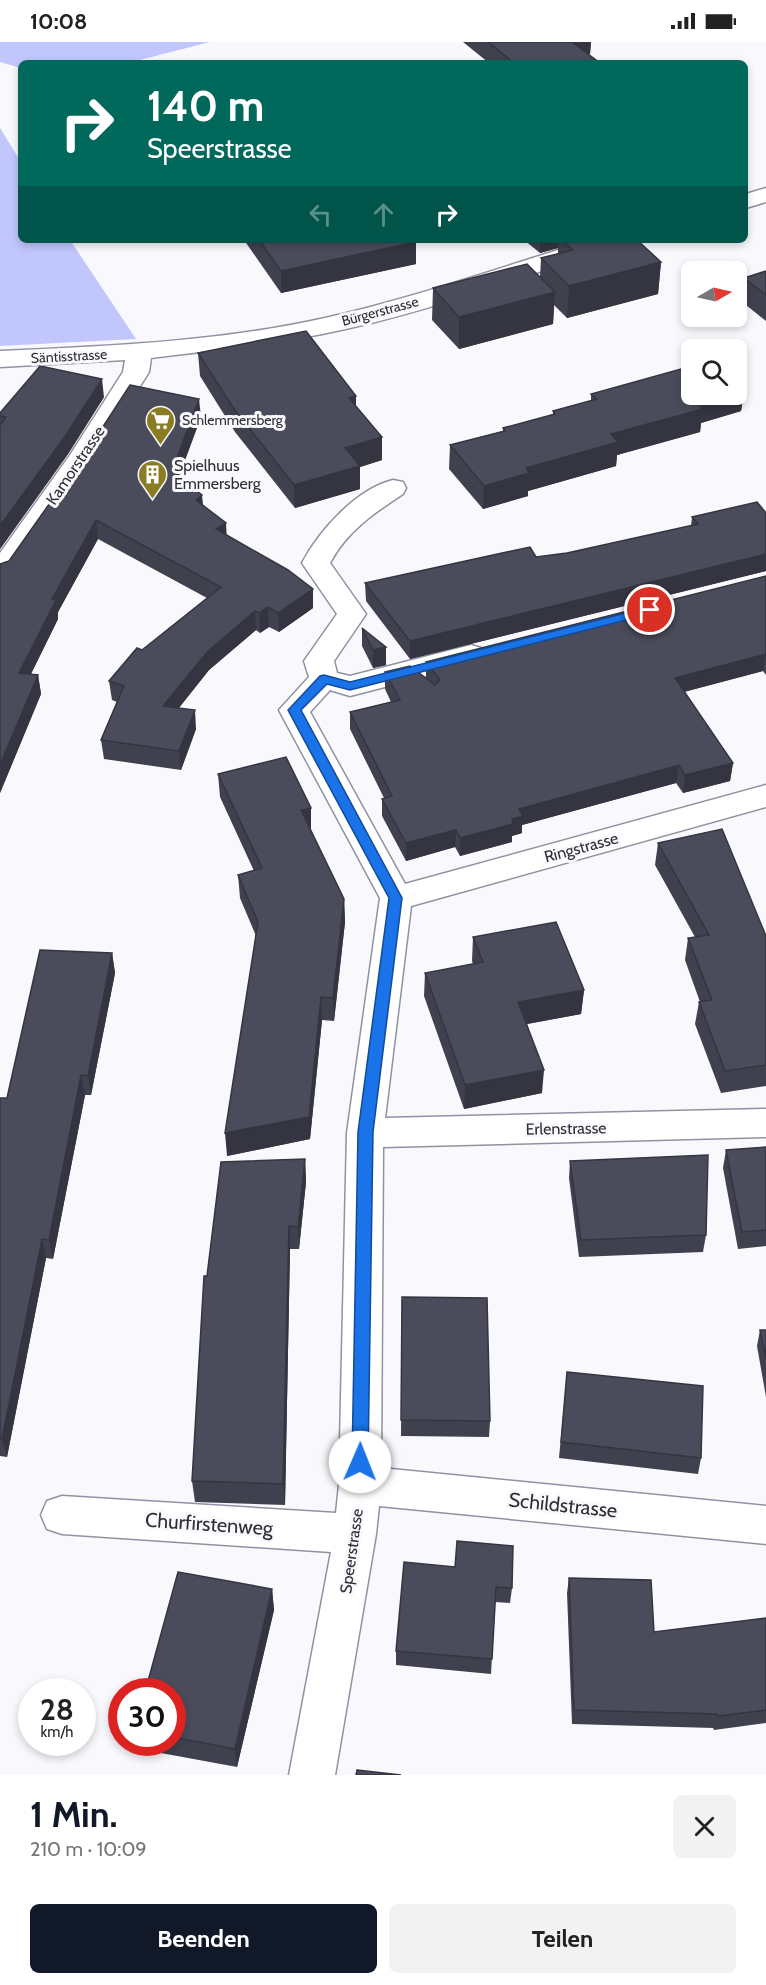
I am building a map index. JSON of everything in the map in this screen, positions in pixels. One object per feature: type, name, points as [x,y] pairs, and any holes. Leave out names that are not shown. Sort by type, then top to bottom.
[{"type":"street","points":[[748,200],[766,195]]},
{"type":"street","name":"Bürgerstrasse","points":[[139,352],[244,339],[323,326],[410,304],[604,243]]},
{"type":"street","name":"Säntisstrasse","points":[[0,359],[139,352]]},
{"type":"street","name":"Kamorstrasse","points":[[0,573],[88,448],[136,372],[139,352]]},
{"type":"street","points":[[324,679],[319,661],[352,614],[316,563],[326,542],[356,512],[393,488]]},
{"type":"street","points":[[324,679],[350,686],[500,648]]},
{"type":"street","points":[[324,679],[294,710],[396,898]]},
{"type":"street","name":"Ringstrasse","points":[[396,898],[766,796]]},
{"type":"street","name":"Speerstrasse","points":[[312,1775],[355,1534],[360,1485],[365,1132],[396,898]]},
{"type":"street","name":"Erlenstrasse","points":[[365,1132],[766,1123]]},
{"type":"street","name":"Schildstrasse","points":[[360,1485],[766,1525]]},
{"type":"street","name":"Churfirstenweg","points":[[62,1515],[355,1534]]},
{"type":"shaded area","points":[[0,42],[210,42],[140,60],[18,60],[18,67],[0,62]]},
{"type":"shaded area","points":[[0,128],[18,157],[18,243],[72,243],[136,339],[0,346]]},
{"type":"building","points":[[488,42],[572,42],[596,60],[510,60]]},
{"type":"building","points":[[261,243],[411,243],[281,271]]},
{"type":"building","points":[[565,243],[640,243],[661,262],[569,286],[541,258],[573,250]]},
{"type":"building","points":[[527,264],[555,292],[459,317],[433,288]]},
{"type":"building","points":[[766,271],[766,295],[747,280],[747,277]]},
{"type":"building","points":[[306,331],[356,396],[349,398],[382,437],[345,448],[360,466],[294,485],[234,409],[198,353]]},
{"type":"building","points":[[40,366],[102,379],[66,435],[0,526],[0,425],[6,417],[0,416],[0,413]]},
{"type":"building","points":[[681,369],[681,405],[699,405],[703,409],[611,434],[618,442],[526,468],[529,473],[484,486],[450,445],[505,431],[503,428],[555,414],[553,411],[597,399],[591,394]]},
{"type":"building","points":[[130,385],[199,399],[172,471],[202,495],[196,500],[226,523],[216,529],[288,570],[313,589],[278,613],[268,607],[259,613],[255,611],[208,651],[163,706],[195,710],[179,751],[101,740],[124,686],[109,681],[137,648],[142,650],[221,587],[96,520],[52,599],[56,600],[19,673],[38,675],[0,765],[0,564],[9,561]]},
{"type":"building","points":[[757,502],[766,513],[766,554],[410,641],[365,583],[530,547],[536,557],[567,553],[698,524],[692,517]]},
{"type":"building","points":[[766,576],[766,654],[675,678],[733,763],[685,775],[679,765],[519,809],[523,816],[512,819],[513,824],[460,838],[456,830],[406,843],[382,799],[392,796],[350,712],[400,700],[385,672],[410,666],[435,685],[440,680],[426,662]]},
{"type":"building","points":[[362,628],[386,647],[373,650]]},
{"type":"building","points":[[286,757],[311,808],[301,810],[344,899],[333,998],[321,997],[309,1117],[225,1133],[258,922],[238,875],[262,868],[218,774]]},
{"type":"building","points":[[722,829],[766,936],[766,1065],[725,1071],[699,1002],[712,1000],[688,938],[709,935],[658,843]]},
{"type":"building","points":[[556,922],[584,990],[518,1002],[544,1070],[465,1085],[425,973],[483,962],[473,937]]},
{"type":"building","points":[[40,950],[112,953],[88,1076],[81,1075],[49,1240],[42,1239],[2,1439],[0,1438],[0,1098],[7,1098]]},
{"type":"building","points":[[766,1147],[766,1230],[742,1232],[726,1150]]},
{"type":"building","points":[[708,1155],[706,1235],[581,1240],[570,1161]]},
{"type":"building","points":[[305,1159],[298,1227],[289,1226],[283,1484],[192,1481],[204,1276],[207,1276],[221,1162]]},
{"type":"building","points":[[402,1297],[487,1298],[490,1421],[401,1420]]},
{"type":"building","points":[[760,1330],[766,1330],[766,1359]]},
{"type":"building","points":[[567,1372],[703,1386],[701,1458],[561,1442]]},
{"type":"building","points":[[457,1541],[513,1546],[512,1588],[496,1587],[492,1659],[396,1651],[404,1562],[455,1567]]},
{"type":"building","points":[[178,1572],[272,1589],[235,1749],[186,1740],[186,1678],[149,1678]]},
{"type":"building","points":[[569,1578],[651,1580],[654,1632],[766,1618],[766,1710],[718,1716],[717,1714],[574,1710]]},
{"type":"building","points":[[357,1770],[401,1775],[356,1775]]},
{"type":"place","name":"Schlemmersberg","points":[[161,446]]},
{"type":"place","name":"Spielhuus Emmersberg","points":[[153,500]]},
{"type":"route","points":[[360,1462],[365,1132],[396,898],[294,710],[324,679],[350,686],[650,610]]}]
